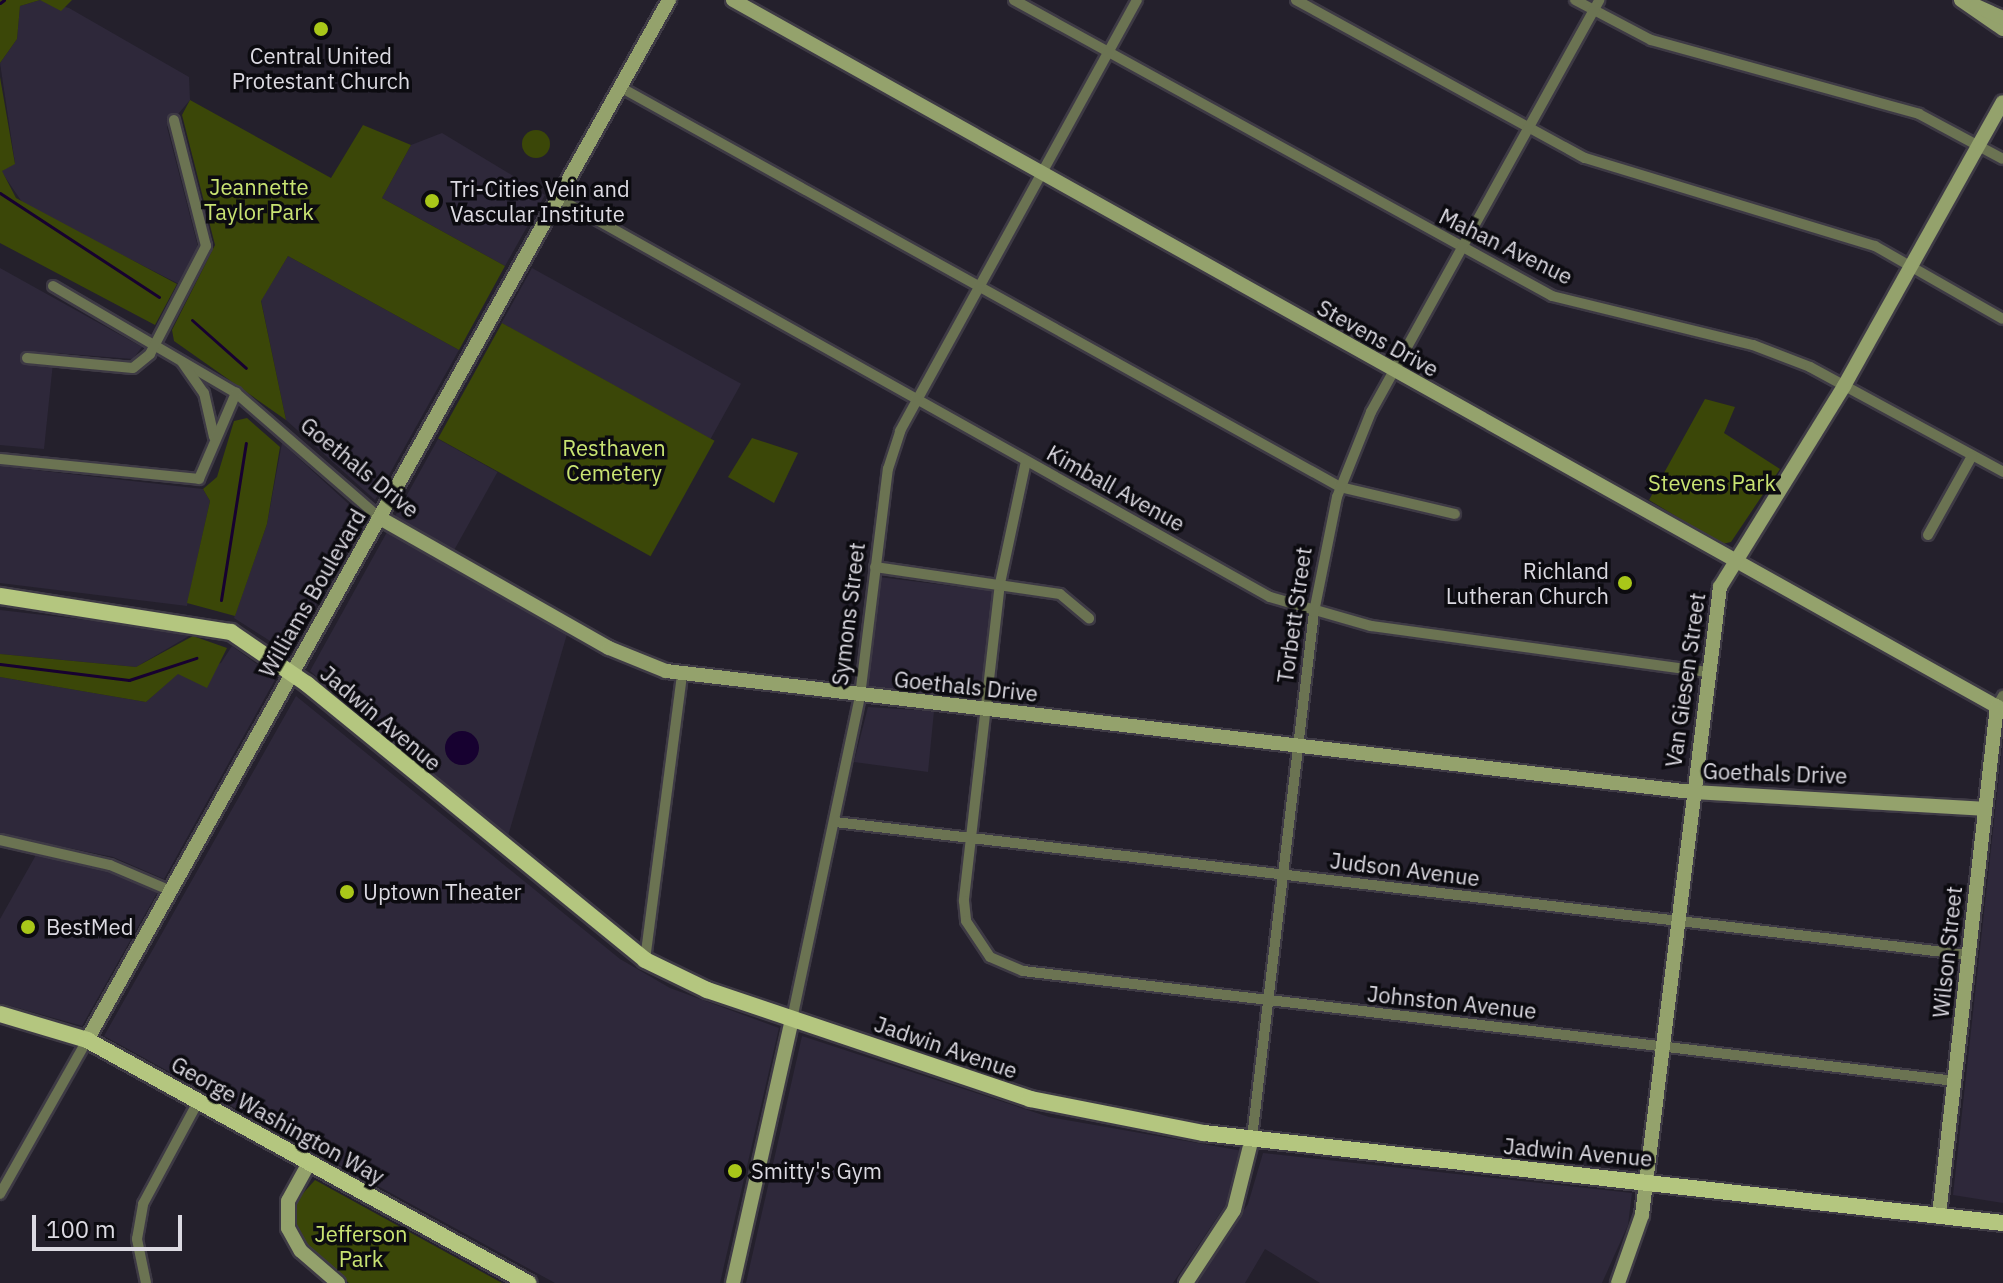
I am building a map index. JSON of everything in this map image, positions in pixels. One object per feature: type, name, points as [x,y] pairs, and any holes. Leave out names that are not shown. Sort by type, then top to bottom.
[{"type":"main road","name":"Jadwin Avenue","points":[[0,596],[208,623],[292,673],[645,960],[792,1019],[1051,1105],[1252,1138],[2003,1223]]},
{"type":"main road","name":"George Washington Way","points":[[0,1014],[87,1040],[528,1283]]},
{"type":"street","name":"Williams Boulevard","points":[[87,1040],[556,197],[669,0]]},
{"type":"street","name":"Stevens Drive","points":[[733,0],[1733,562],[2001,704]]},
{"type":"street","name":"Mahan Avenue","points":[[1014,0],[1552,296],[1753,345],[1844,386],[2003,472]]},
{"type":"street","name":"Symons Street","points":[[733,1283],[860,696],[888,469],[916,399],[1137,0]]},
{"type":"street","points":[[1296,0],[1528,130],[1615,170],[1875,246],[2003,319]]},
{"type":"street","points":[[1575,0],[1651,40],[1919,114],[2003,159]]},
{"type":"street","name":"Torbett Street","points":[[1188,1282],[1240,1197],[1252,1138],[1314,612],[1340,487],[1393,371],[1599,0]]},
{"type":"street","points":[[1964,2],[2003,18]]},
{"type":"street","points":[[1964,2],[2003,29]]},
{"type":"street","points":[[620,87],[1340,487],[1455,514]]},
{"type":"street","name":"Van Giesen Street","points":[[1618,1283],[1638,1238],[1647,1181],[1717,595],[1733,562],[1844,386],[2003,104]]},
{"type":"street","points":[[27,358],[133,368],[156,343],[206,246],[174,120]]},
{"type":"street","name":"Kimball Avenue","points":[[556,197],[1270,597],[1314,612],[1706,672]]},
{"type":"street","name":"Goethals Drive","points":[[53,286],[169,350],[236,393],[380,518],[629,658],[682,674],[1692,792],[1985,809]]},
{"type":"street","points":[[169,350],[204,393],[214,451]]},
{"type":"street","points":[[0,459],[194,479],[207,474],[236,393]]},
{"type":"street","points":[[1928,535],[1972,456]]},
{"type":"street","points":[[973,837],[1000,583],[1026,461]]},
{"type":"street","points":[[875,567],[1060,594],[1089,618]]},
{"type":"street","points":[[645,960],[682,674]]},
{"type":"street","name":"Wilson Street","points":[[1939,1215],[1985,809],[2001,704]]},
{"type":"street","name":"Judson Avenue","points":[[835,822],[1969,955]]},
{"type":"street","name":"Johnston Avenue","points":[[973,837],[966,921],[984,951],[1014,969],[1955,1081]]},
{"type":"street","points":[[0,840],[110,865],[169,890]]},
{"type":"street","points":[[0,1194],[87,1040]]},
{"type":"street","points":[[146,1283],[137,1239],[143,1204],[198,1102]]},
{"type":"street","points":[[309,1163],[288,1201],[288,1228],[301,1251],[338,1283]]},
{"type":"shaded area","points":[[40,0],[69,8],[189,77],[190,100],[167,127],[198,247],[179,284],[24,205],[1,171],[15,163],[0,63],[17,39],[20,6]]},
{"type":"shaded area","points":[[442,133],[545,195],[505,266],[382,198],[411,145]]},
{"type":"shaded area","points":[[288,256],[459,350],[375,500],[286,420],[261,300]]},
{"type":"shaded area","points":[[0,268],[142,347],[133,359],[54,353],[44,449],[0,445]]},
{"type":"shaded area","points":[[532,268],[741,384],[710,439],[501,323]]},
{"type":"shaded area","points":[[438,439],[497,472],[453,552],[394,519]]},
{"type":"shaded area","points":[[282,443],[365,519],[289,653],[234,618],[267,524]]},
{"type":"shaded area","points":[[0,466],[203,489],[210,501],[187,606],[0,583]]},
{"type":"shaded area","points":[[387,532],[567,634],[508,836],[310,671]]},
{"type":"shaded area","points":[[879,577],[993,591],[979,703],[865,689]]},
{"type":"shaded area","points":[[0,610],[194,633],[136,667],[0,654]]},
{"type":"shaded area","points":[[232,646],[276,678],[164,879],[113,857],[0,834],[0,677],[146,702],[178,673],[221,663]]},
{"type":"shaded area","points":[[296,696],[620,959],[670,988],[779,1028],[720,1283],[555,1283],[104,1036]]},
{"type":"shaded area","points":[[868,707],[934,711],[928,772],[854,762]]},
{"type":"shaded area","points":[[462,731],[474,736],[479,748],[474,760],[462,765],[450,760],[445,748],[450,736]]},
{"type":"shaded area","points":[[2003,739],[2003,1203],[1953,1195]]},
{"type":"shaded area","points":[[36,855],[109,871],[157,893],[82,1026],[0,1003],[0,919]]},
{"type":"shaded area","points":[[802,1036],[1049,1117],[1243,1151],[1232,1195],[1173,1283],[746,1283]]},
{"type":"shaded area","points":[[1263,1153],[1632,1193],[1628,1225],[1602,1283],[1320,1283],[1265,1249],[1245,1283],[1194,1283],[1248,1204]]},
{"type":"green space","points":[[0,0],[40,0],[20,6],[17,39],[0,63]]},
{"type":"green space","points":[[40,0],[72,0],[61,11]]},
{"type":"green space","points":[[0,77],[15,164],[2,171],[16,198],[177,284],[155,325],[0,243]]},
{"type":"green space","name":"Jeannette Taylor Park","points":[[190,100],[331,178],[363,125],[411,145],[382,198],[505,266],[459,350],[288,256],[261,301],[286,420],[174,341],[172,330],[215,245],[182,115]]},
{"type":"green space","points":[[536,130],[546,134],[550,144],[546,154],[536,158],[526,154],[522,144],[526,134]]},
{"type":"green space","name":"Resthaven Cemetery","points":[[502,323],[715,441],[651,556],[438,438]]},
{"type":"green space","name":"Stevens Park","points":[[1705,399],[1735,407],[1724,433],[1780,469],[1731,542],[1722,544],[1649,500]]},
{"type":"green space","points":[[247,418],[280,447],[267,524],[235,616],[187,603],[210,501],[203,489],[217,477],[234,421]]},
{"type":"green space","points":[[752,438],[798,453],[774,503],[728,477]]},
{"type":"green space","points":[[193,636],[227,648],[207,688],[178,674],[146,702],[0,677],[0,654],[136,667]]},
{"type":"green space","name":"Jefferson Park","points":[[315,1180],[502,1283],[349,1283],[307,1248],[295,1226],[296,1201]]},
{"type":"waterway","points":[[0,3],[4,0]]},
{"type":"waterway","points":[[0,193],[159,297]]},
{"type":"waterway","points":[[192,320],[246,368]]},
{"type":"waterway","points":[[221,600],[246,443]]},
{"type":"waterway","points":[[0,664],[129,680],[196,658]]},
{"type":"place","name":"Central United Protestant Church","points":[[321,29]]},
{"type":"place","name":"Tri-Cities Vein and Vascular Institute","points":[[432,201]]},
{"type":"place","name":"Richland Lutheran Church","points":[[1625,583]]},
{"type":"place","name":"Uptown Theater","points":[[347,892]]},
{"type":"place","name":"BestMed","points":[[28,927]]},
{"type":"place","name":"Smitty's Gym","points":[[735,1171]]}]
